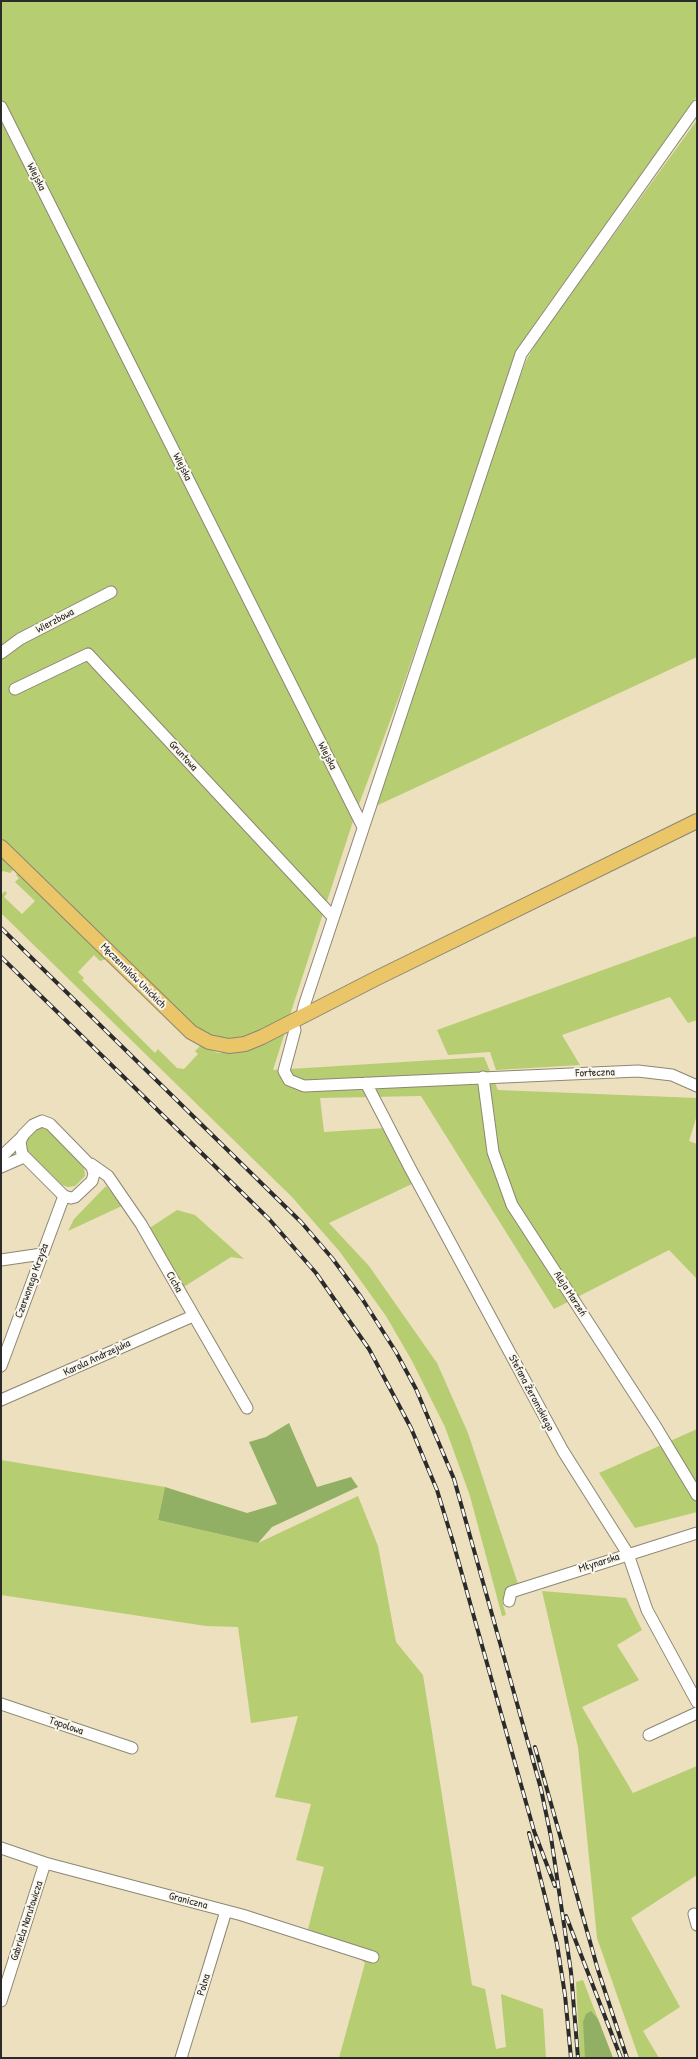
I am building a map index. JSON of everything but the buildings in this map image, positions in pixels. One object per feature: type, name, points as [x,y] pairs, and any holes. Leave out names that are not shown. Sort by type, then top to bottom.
[{"type":"main road","name":"Męczenników Unickich","points":[[1,846],[176,1019],[198,1036],[223,1046],[237,1045],[262,1037],[697,821]]},
{"type":"street","points":[[305,1015],[303,1010],[305,1003],[333,917],[521,354],[697,106]]},
{"type":"street","name":"Wiejska","points":[[1,107],[363,827]]},
{"type":"street","name":"Wierzbowa","points":[[1,652],[20,639],[111,592]]},
{"type":"street","name":"Gruntowa","points":[[15,689],[88,654],[333,917]]},
{"type":"street","name":"Forteczna","points":[[289,1023],[295,1030],[284,1071],[289,1080],[304,1086],[638,1071],[672,1075],[697,1086]]},
{"type":"street","name":"Aleja Marzeń","points":[[487,1077],[492,1152],[512,1205],[656,1428],[697,1495]]},
{"type":"street","name":"Stefana Żeromskiego","points":[[366,1083],[410,1168],[563,1451],[628,1554],[647,1610],[697,1702]]},
{"type":"street","name":"Cicha","points":[[1,1157],[36,1123],[42,1121],[47,1123],[91,1164],[108,1176],[141,1224],[247,1408]]},
{"type":"street","points":[[23,1135],[20,1147],[24,1157],[64,1196],[71,1198],[75,1197],[89,1184],[94,1174],[91,1164]]},
{"type":"street","points":[[1,1167],[24,1157]]},
{"type":"street","name":"Czerwonego Krzyża","points":[[1,1366],[64,1196]]},
{"type":"street","points":[[1,1260],[42,1254]]},
{"type":"street","name":"Karola Andrzejuka","points":[[1,1400],[193,1316]]},
{"type":"street","name":"Młynarska","points":[[509,1601],[511,1592],[697,1533]]},
{"type":"street","name":"Topolowa","points":[[1,1704],[132,1748]]},
{"type":"street","points":[[649,1735],[697,1713]]},
{"type":"street","name":"Graniczna","points":[[1,1848],[44,1863],[226,1911],[334,1943],[373,1957]]},
{"type":"street","name":"Gabriela Narutowicza","points":[[1,2001],[44,1863]]},
{"type":"street","name":"Polna","points":[[181,2058],[226,1911]]},
{"type":"street","points":[[694,1914],[697,1926]]},
{"type":"green space","points":[[1,1],[697,1],[697,96],[540,316],[516,357],[400,694],[355,815],[289,1018],[260,1033],[228,1041],[199,1032],[1,841]]},
{"type":"green space","points":[[697,120],[697,657],[376,806],[518,381],[527,359],[539,338]]},
{"type":"green space","points":[[1,856],[14,869],[10,873],[3,871],[1,873]]},
{"type":"green space","points":[[18,873],[106,959],[100,961],[94,955],[78,972],[84,978],[82,980],[155,1053],[158,1049],[177,1068],[184,1069],[198,1054],[195,1051],[200,1046],[218,1053],[241,1052],[285,1032],[273,1070],[484,1057],[498,1090],[697,1098],[697,1115],[689,1141],[697,1144],[697,1279],[669,1250],[554,1309],[421,1096],[320,1098],[324,1132],[386,1128],[414,1183],[329,1223],[369,1266],[437,1363],[468,1433],[519,1587],[505,1592],[507,1599],[502,1601],[506,1615],[502,1616],[470,1496],[445,1427],[412,1361],[386,1316],[340,1252],[292,1197],[1,913],[1,895],[5,891],[7,893],[4,897],[22,914],[35,901],[15,882],[19,878],[16,875]]},
{"type":"green space","points":[[697,936],[697,1020],[688,1023],[670,997],[562,1035],[580,1065],[496,1070],[490,1052],[448,1055],[437,1030]]},
{"type":"green space","points":[[37,1127],[47,1128],[84,1165],[85,1176],[75,1186],[68,1187],[62,1185],[26,1150],[24,1143],[26,1137]]},
{"type":"green space","points":[[106,1186],[124,1205],[68,1231],[74,1219]]},
{"type":"green space","points":[[177,1210],[195,1215],[244,1259],[231,1257],[179,1290],[145,1231]]},
{"type":"green space","points":[[289,1423],[317,1487],[351,1477],[358,1487],[272,1527],[258,1543],[158,1520],[165,1487],[247,1513],[277,1504],[249,1442],[266,1437]]},
{"type":"green space","points":[[697,1429],[697,1512],[635,1528],[599,1473]]},
{"type":"green space","points":[[1,1460],[165,1487],[158,1520],[258,1543],[358,1496],[378,1546],[396,1642],[423,1675],[472,1985],[485,1989],[496,2049],[506,2047],[501,1994],[543,2009],[546,2058],[339,2058],[365,1963],[342,1945],[308,1929],[324,1867],[296,1860],[311,1804],[275,1797],[298,1716],[251,1723],[238,1627],[206,1626],[1,1595]]},
{"type":"green space","points":[[542,1591],[626,1598],[642,1630],[617,1645],[639,1680],[582,1707],[633,1793],[697,1766],[697,1875],[631,1918],[680,2007],[643,2031],[659,2058],[639,2058],[597,1938],[578,1747]]},
{"type":"green space","points":[[583,1980],[613,2058],[580,2058],[576,1982]]},
{"type":"green space","points":[[591,2011],[598,2019],[613,2058],[585,2058],[583,2022],[586,2014]]},
{"type":"railway","points":[[1,928],[301,1222],[332,1258],[361,1297],[396,1352],[416,1389],[454,1479],[541,1789],[551,1837],[571,1972],[578,2058]]},
{"type":"railway","points":[[1,957],[269,1219],[316,1273],[369,1349],[411,1428],[437,1490],[534,1831],[555,1886]]},
{"type":"railway","points":[[535,1747],[598,1970],[627,2058]]},
{"type":"railway","points":[[529,1833],[557,1944],[565,1995],[571,2058]]},
{"type":"railway","points":[[566,1916],[621,2058]]}]
